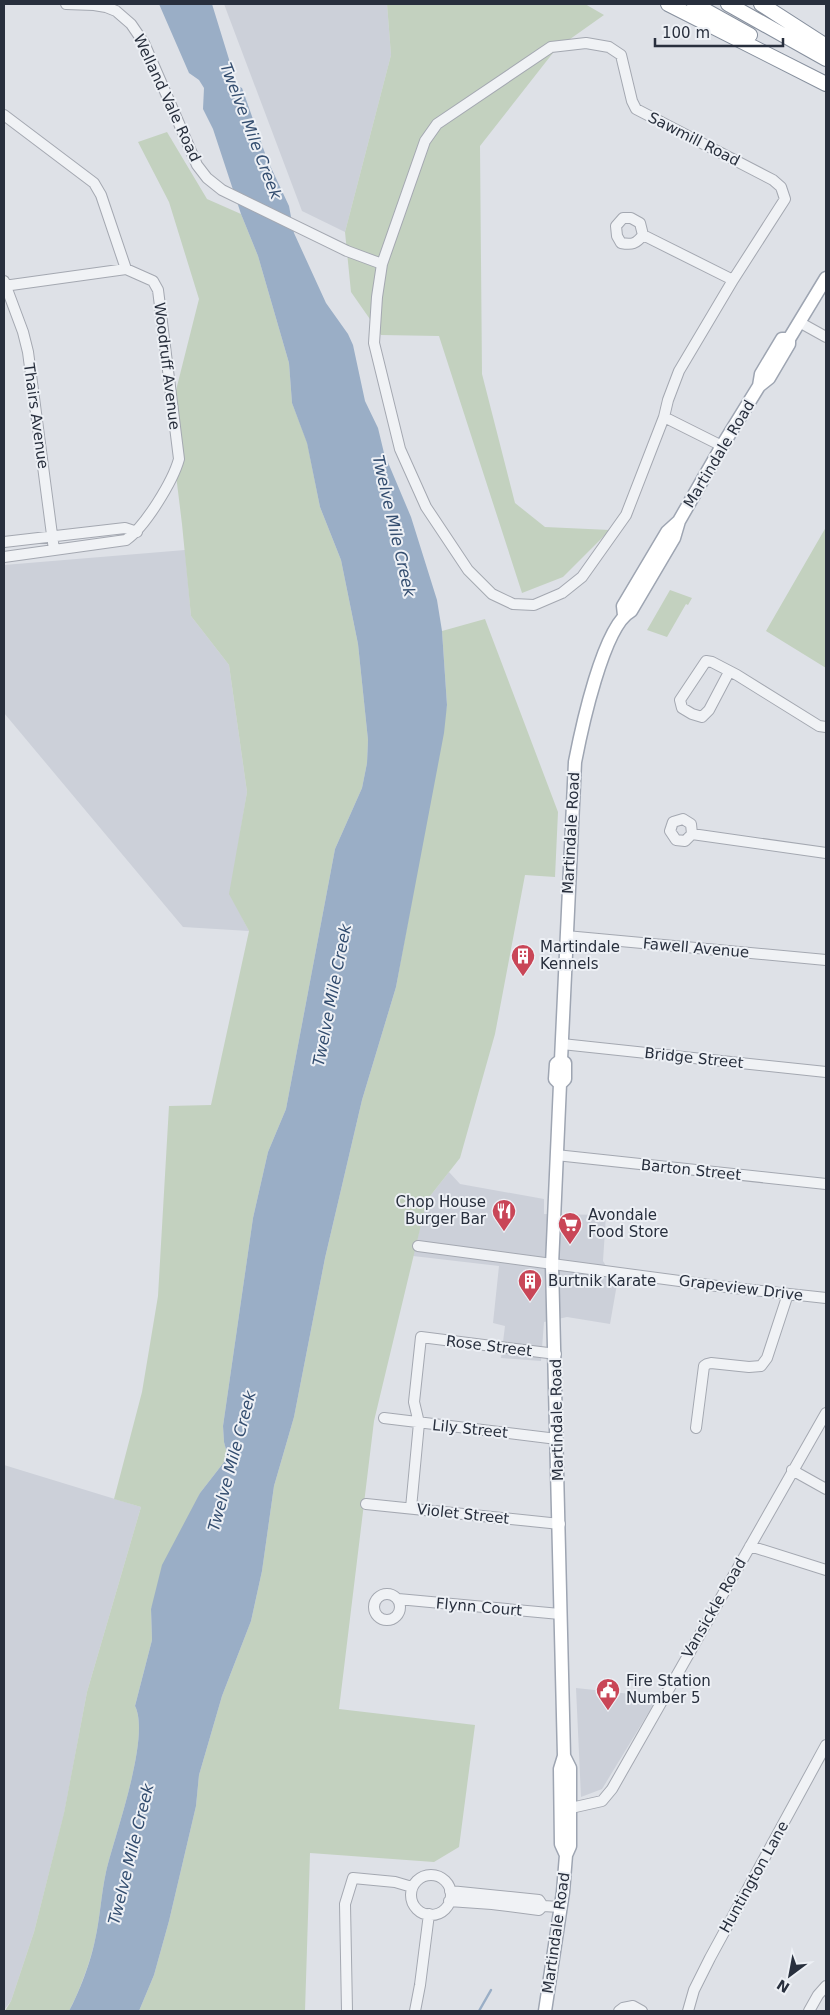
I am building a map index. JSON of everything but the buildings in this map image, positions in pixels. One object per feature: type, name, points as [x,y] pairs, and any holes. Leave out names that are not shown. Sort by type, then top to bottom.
[{"type":"highway","points":[[668,4],[826,84]]},
{"type":"highway","points":[[694,4],[826,79]]},
{"type":"highway","points":[[728,4],[826,59]]},
{"type":"highway","points":[[761,4],[826,46]]},
{"type":"main road","name":"Martindale Road","points":[[566,1855],[561,1844],[560,1825],[560,1769],[564,1756],[556,1354],[552,1265],[560,1084],[565,1079],[566,1063],[561,1060],[575,762],[592,688],[608,645],[624,615],[631,612],[674,538],[679,521],[722,446],[759,386],[769,378],[789,344],[788,339],[826,278]]},
{"type":"main road","name":"Martindale Road","points":[[545,2011],[566,1855],[570,1846],[570,1768],[564,1756]]},
{"type":"street","name":"Welland Vale Road","points":[[66,4],[106,7],[116,11],[131,24],[144,43],[197,165],[207,178],[222,190],[301,229],[347,251],[382,264]]},
{"type":"street","name":"Sawmill Road","points":[[382,264],[426,141],[437,124],[551,47],[586,43],[609,47],[621,55],[632,102],[636,109],[773,180],[781,187],[785,199],[784,204],[733,280],[679,371],[664,417]]},
{"type":"street","points":[[4,115],[94,183],[101,195],[126,269],[5,284]]},
{"type":"street","points":[[643,235],[733,280]]},
{"type":"street","points":[[382,264],[377,297],[374,343],[400,449],[426,507],[468,570],[492,594],[513,604],[534,605],[562,592],[582,577],[626,515],[664,417],[722,446]]},
{"type":"street","name":"Woodruff Avenue","points":[[126,269],[153,281],[158,291],[179,459],[176,472],[137,532]]},
{"type":"street","name":"Thairs Avenue","points":[[5,284],[23,332],[28,352],[54,550]]},
{"type":"street","points":[[799,322],[826,337]]},
{"type":"street","points":[[4,542],[125,528],[137,532]]},
{"type":"street","points":[[4,557],[126,540],[137,532]]},
{"type":"street","points":[[729,672],[709,710],[702,717],[682,708],[680,700],[706,661],[712,662],[737,675],[819,726],[826,727]]},
{"type":"street","points":[[692,834],[826,854]]},
{"type":"street","name":"Fawell Avenue","points":[[566,936],[826,960]]},
{"type":"street","name":"Bridge Street","points":[[562,1044],[826,1072]]},
{"type":"street","name":"Barton Street","points":[[556,1155],[826,1184]]},
{"type":"street","name":"Grapeview Drive","points":[[418,1246],[552,1265],[826,1298]]},
{"type":"street","points":[[696,1428],[704,1366],[711,1363],[749,1367],[761,1366],[767,1358],[788,1294]]},
{"type":"street","name":"Rose Street","points":[[419,1423],[414,1402],[421,1337],[556,1354]]},
{"type":"street","name":"Vansickle Road","points":[[571,1808],[602,1801],[612,1790],[826,1413]]},
{"type":"street","name":"Lily Street","points":[[384,1418],[557,1438]]},
{"type":"street","points":[[411,1508],[419,1423]]},
{"type":"street","points":[[792,1470],[826,1489]]},
{"type":"street","name":"Violet Street","points":[[366,1504],[560,1524]]},
{"type":"street","points":[[750,1546],[826,1570]]},
{"type":"street","name":"Flynn Court","points":[[398,1599],[560,1614]]},
{"type":"street","name":"Huntington Lane","points":[[688,2011],[694,1990],[710,1958],[826,1745]]},
{"type":"street","points":[[433,1875],[444,1880],[450,1896],[442,1910],[429,1914],[418,1910],[411,1899],[412,1888],[420,1878],[433,1875]]},
{"type":"street","points":[[347,2011],[345,1904],[352,1878],[395,1882],[412,1888]]},
{"type":"street","points":[[450,1896],[539,1910],[543,1906],[560,1907]]},
{"type":"street","points":[[415,2011],[429,1914]]},
{"type":"street","points":[[809,2011],[818,1995],[826,1986]]},
{"type":"street","points":[[619,2011],[633,2006],[642,2011]]},
{"type":"shaded area","points":[[224,4],[387,4],[391,55],[345,232],[302,211]]},
{"type":"shaded area","points":[[185,550],[191,616],[229,665],[247,792],[230,894],[249,931],[183,927],[4,713],[4,565]]},
{"type":"shaded area","points":[[449,1172],[460,1184],[544,1199],[544,1214],[606,1215],[603,1261],[617,1284],[610,1324],[567,1317],[544,1322],[541,1361],[501,1358],[505,1326],[493,1323],[499,1266],[413,1256],[427,1200]]},
{"type":"shaded area","points":[[4,1465],[141,1507],[87,1692],[64,1814],[34,1932],[11,2001],[4,2010]]},
{"type":"shaded area","points":[[576,1688],[658,1697],[602,1789],[581,1797]]},
{"type":"green space","points":[[387,4],[585,4],[604,15],[556,49],[480,146],[482,374],[515,503],[545,527],[610,530],[563,577],[522,593],[439,336],[381,335],[351,292],[345,232],[391,55]]},
{"type":"green space","points":[[167,132],[207,199],[241,214],[258,256],[289,363],[292,403],[307,442],[320,507],[341,560],[358,644],[368,740],[367,763],[362,788],[335,849],[286,1109],[268,1152],[253,1218],[223,1426],[224,1442],[228,1457],[200,1493],[151,1609],[152,1640],[135,1706],[139,1721],[135,1763],[106,1872],[97,1932],[91,1957],[81,1986],[69,2011],[5,2011],[11,2001],[34,1932],[64,1813],[87,1692],[141,1507],[114,1499],[142,1392],[158,1296],[169,1106],[211,1105],[249,931],[229,894],[247,792],[229,665],[191,616],[169,418],[199,299],[169,202],[138,142]]},
{"type":"green space","points":[[826,527],[826,668],[766,631]]},
{"type":"green space","points":[[670,590],[692,598],[688,605],[686,604],[667,637],[647,630]]},
{"type":"green space","points":[[485,619],[558,812],[555,877],[525,875],[495,1034],[460,1158],[427,1200],[374,1421],[339,1709],[475,1725],[459,1847],[434,1862],[310,1853],[305,2011],[139,2011],[154,1975],[169,1921],[196,1806],[199,1775],[222,1696],[251,1621],[262,1571],[274,1486],[294,1417],[325,1258],[362,1100],[396,987],[447,705],[442,631]]},
{"type":"water","name":"Twelve Mile Creek","points":[[159,4],[212,4],[232,69],[230,70],[236,85],[242,88],[267,159],[289,206],[294,233],[326,303],[348,334],[353,345],[365,401],[378,428],[384,453],[411,517],[437,600],[442,631],[447,705],[444,733],[396,987],[362,1100],[325,1258],[294,1417],[274,1486],[262,1571],[251,1621],[222,1696],[199,1775],[196,1806],[169,1921],[154,1975],[139,2011],[69,2011],[84,1977],[93,1948],[106,1872],[130,1787],[138,1740],[139,1721],[135,1706],[152,1640],[151,1609],[162,1565],[200,1493],[228,1457],[224,1442],[223,1426],[253,1218],[268,1152],[286,1109],[335,849],[362,788],[367,763],[368,740],[358,644],[341,560],[320,507],[307,443],[292,403],[289,363],[258,256],[241,214],[213,129],[203,109],[204,88],[199,80],[189,73]]},
{"type":"waterway","points":[[479,2011],[491,1990]]},
{"type":"place","name":"Martindale Kennels","points":[[523,977]]},
{"type":"place","name":"Chop House Burger Bar","points":[[504,1232]]},
{"type":"place","name":"Avondale Food Store","points":[[570,1245]]},
{"type":"place","name":"Burtnik Karate","points":[[530,1302]]},
{"type":"place","name":"Fire Station Number 5","points":[[608,1711]]}]
